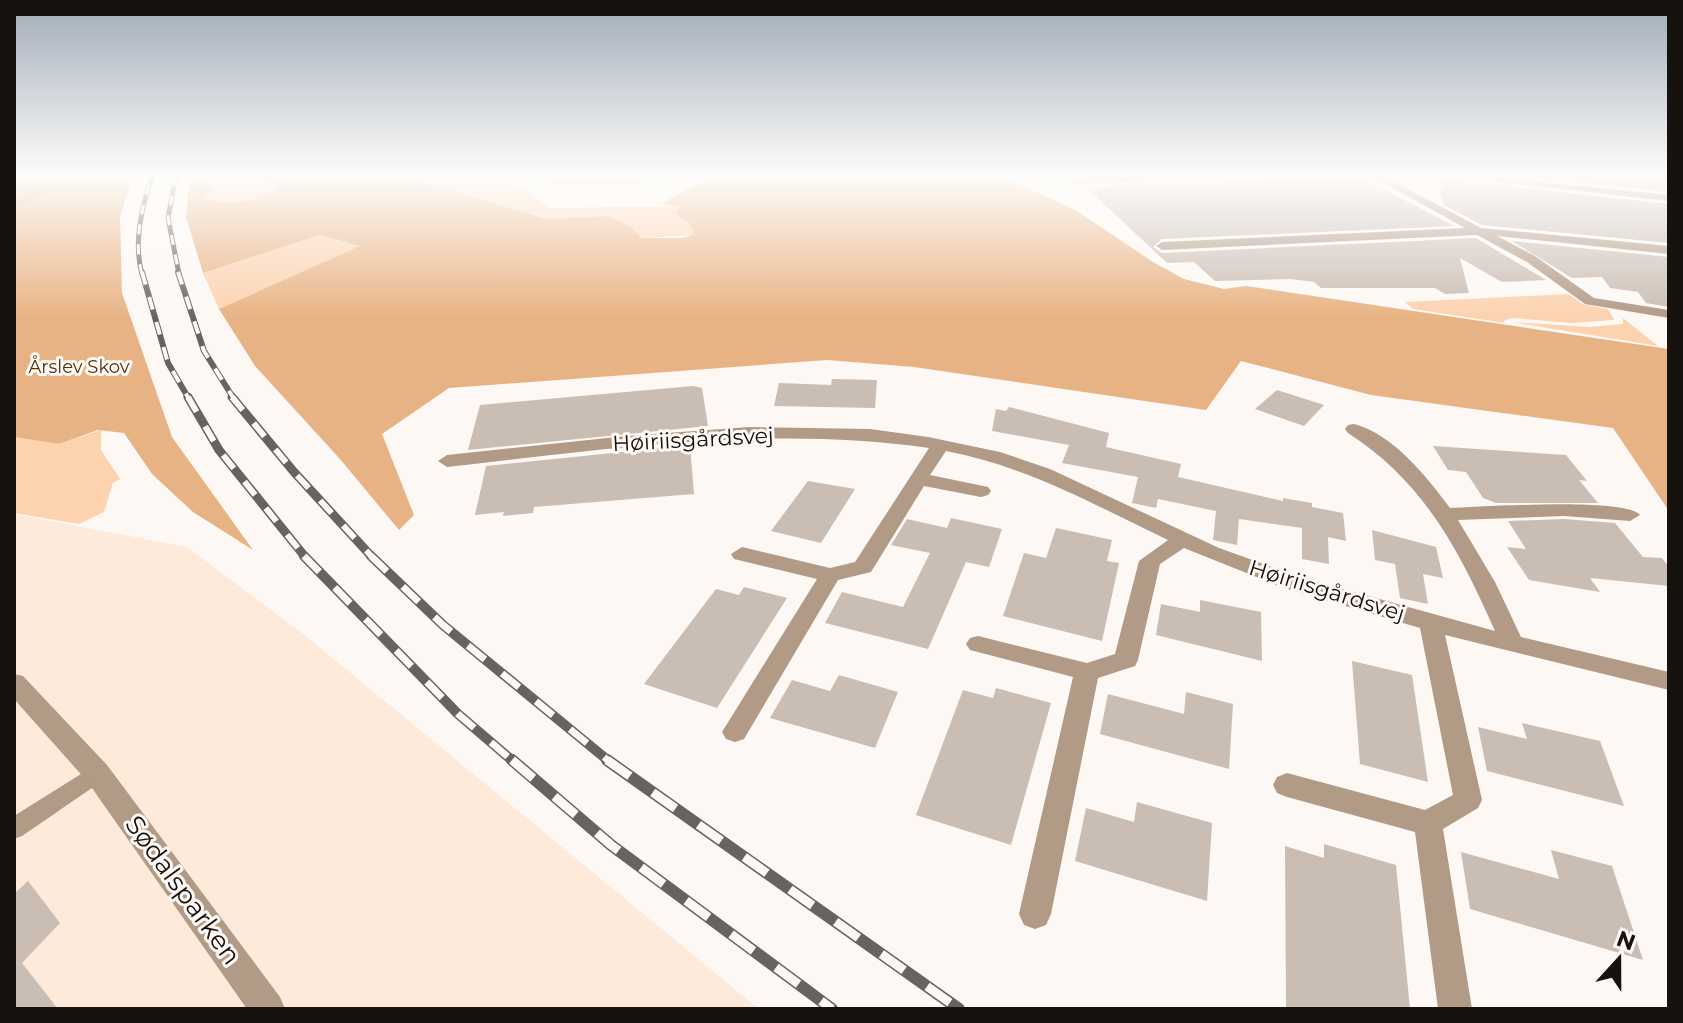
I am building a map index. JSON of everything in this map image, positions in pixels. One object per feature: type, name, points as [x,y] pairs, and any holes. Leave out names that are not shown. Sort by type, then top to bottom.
[{"type":"street","points":[[1469,224],[1543,266],[1590,301],[1669,314]]},
{"type":"street","points":[[1162,246],[1483,231],[1669,250]]},
{"type":"street","points":[[1354,429],[1377,441],[1445,514],[1481,574],[1512,643]]},
{"type":"street","name":"Høiriisgårdsvej","points":[[447,461],[667,437],[872,436],[940,445],[1014,462],[1181,541],[1243,565],[1512,643],[1669,681]]},
{"type":"street","points":[[742,554],[830,575],[863,567],[940,445]]},
{"type":"street","points":[[919,479],[981,491]]},
{"type":"street","points":[[1445,514],[1564,510],[1630,515]]},
{"type":"street","points":[[978,644],[1087,672],[1126,660],[1150,561],[1181,541]]},
{"type":"street","points":[[735,732],[830,575]]},
{"type":"street","name":"Høiriisgårdsvej","points":[[1428,823],[1468,800],[1430,620]]},
{"type":"street","points":[[1035,914],[1087,672]]},
{"type":"street","name":"Sødalsparken","points":[[18,695],[97,773],[268,1009]]},
{"type":"street","points":[[1287,785],[1428,823],[1455,1009]]},
{"type":"lane","points":[[14,829],[97,773]]},
{"type":"shaded area","points":[[625,224],[690,224],[696,235],[642,238]]},
{"type":"shaded area","points":[[320,235],[361,246],[219,309],[203,273]]},
{"type":"shaded area","points":[[1568,294],[1583,304],[1608,309],[1614,320],[1572,323],[1513,318],[1503,321],[1505,323],[1413,309],[1405,302]]},
{"type":"shaded area","points":[[1623,318],[1658,346],[1512,322],[1589,327],[1623,324]]},
{"type":"shaded area","points":[[101,430],[101,450],[120,479],[113,483],[104,512],[79,524],[14,513],[14,437],[59,444]]},
{"type":"shaded area","points":[[14,514],[187,547],[302,633],[759,1009],[14,1009]]},
{"type":"green space","name":"Årslev Skov","points":[[14,224],[120,224],[122,293],[172,437],[253,550],[193,512],[152,474],[124,433],[98,430],[59,444],[14,437]]},
{"type":"green space","points":[[188,224],[625,224],[642,238],[683,238],[695,234],[689,224],[1096,224],[1184,279],[1224,289],[1246,286],[1669,349],[1669,511],[1613,428],[1371,395],[1241,361],[1206,410],[914,367],[827,360],[449,388],[382,434],[414,515],[399,530],[340,459],[255,366],[219,309],[360,246],[320,235],[203,273]]},
{"type":"building","points":[[1125,224],[1450,224],[1454,226],[1162,239],[1153,247],[1162,253],[1476,238],[1546,280],[1502,282],[1460,258],[1469,293],[1445,294],[1435,288],[1321,288],[1314,282],[1290,279],[1215,281],[1194,262],[1167,263]]},
{"type":"building","points":[[1480,224],[1669,224],[1669,243]]},
{"type":"building","points":[[1512,241],[1669,257],[1669,307],[1646,303],[1638,292],[1610,288],[1602,277],[1572,278]]},
{"type":"building","points":[[832,379],[877,380],[875,408],[774,406],[779,383],[831,385]]},
{"type":"building","points":[[693,386],[702,388],[708,426],[468,450],[480,405]]},
{"type":"building","points":[[1277,390],[1324,405],[1304,426],[1255,409]]},
{"type":"building","points":[[1009,407],[1109,433],[1106,447],[1181,464],[1178,477],[1283,501],[1283,498],[1312,503],[1312,507],[1343,513],[1346,541],[1328,537],[1329,564],[1302,559],[1302,528],[1239,519],[1237,545],[1213,540],[1216,511],[1158,499],[1156,508],[1132,503],[1138,477],[1062,463],[1069,445],[992,431],[996,409],[1006,411]]},
{"type":"building","points":[[690,445],[694,494],[534,507],[533,513],[503,516],[504,512],[475,515],[486,466]]},
{"type":"building","points":[[1433,446],[1566,455],[1587,481],[1579,480],[1598,503],[1496,503],[1483,498],[1466,472],[1448,470]]},
{"type":"building","points":[[808,481],[855,489],[821,543],[771,531]]},
{"type":"building","points":[[951,518],[1002,529],[989,567],[966,562],[928,649],[825,623],[842,592],[903,607],[930,553],[891,545],[907,519],[947,528]]},
{"type":"building","points":[[1564,519],[1615,523],[1643,557],[1662,558],[1669,567],[1669,586],[1590,578],[1600,592],[1529,580],[1507,547],[1526,549],[1508,521]]},
{"type":"building","points":[[1056,528],[1112,540],[1107,561],[1119,563],[1102,641],[1003,616],[1024,553],[1046,558]]},
{"type":"building","points":[[1372,530],[1436,547],[1443,578],[1423,574],[1428,604],[1400,598],[1395,564],[1375,560]]},
{"type":"building","points":[[744,587],[787,598],[717,708],[644,684],[716,589],[739,595]]},
{"type":"building","points":[[1200,600],[1261,612],[1262,661],[1156,635],[1161,604],[1200,612]]},
{"type":"building","points":[[1352,661],[1412,675],[1428,782],[1360,764]]},
{"type":"building","points":[[839,675],[898,692],[875,748],[770,718],[792,680],[830,691]]},
{"type":"building","points":[[996,688],[1051,703],[1011,845],[916,815],[963,690],[993,698]]},
{"type":"building","points":[[1186,692],[1233,704],[1229,769],[1100,734],[1108,694],[1184,714]]},
{"type":"building","points":[[1522,723],[1600,741],[1624,806],[1487,771],[1478,727],[1527,739]]},
{"type":"building","points":[[1137,802],[1212,823],[1207,901],[1075,861],[1086,808],[1134,822]]},
{"type":"building","points":[[1324,844],[1396,865],[1410,1009],[1286,1009],[1285,846],[1324,858]]},
{"type":"building","points":[[1551,850],[1612,866],[1643,960],[1470,909],[1461,852],[1559,879]]},
{"type":"building","points":[[28,881],[60,923],[22,963],[58,1009],[14,1009],[14,894]]},
{"type":"railway","points":[[141,224],[138,250],[142,274]]},
{"type":"railway","points":[[169,224],[179,274]]},
{"type":"railway","points":[[142,272],[168,363],[189,399]]},
{"type":"railway","points":[[178,272],[204,351],[234,399]]},
{"type":"railway","points":[[188,397],[219,450],[306,558]]},
{"type":"railway","points":[[232,397],[294,472],[372,557]]},
{"type":"railway","points":[[304,556],[458,714],[514,762]]},
{"type":"railway","points":[[372,557],[443,625],[610,762]]},
{"type":"railway","points":[[512,760],[611,845],[832,1009]]},
{"type":"railway","points":[[607,760],[959,1009]]}]
